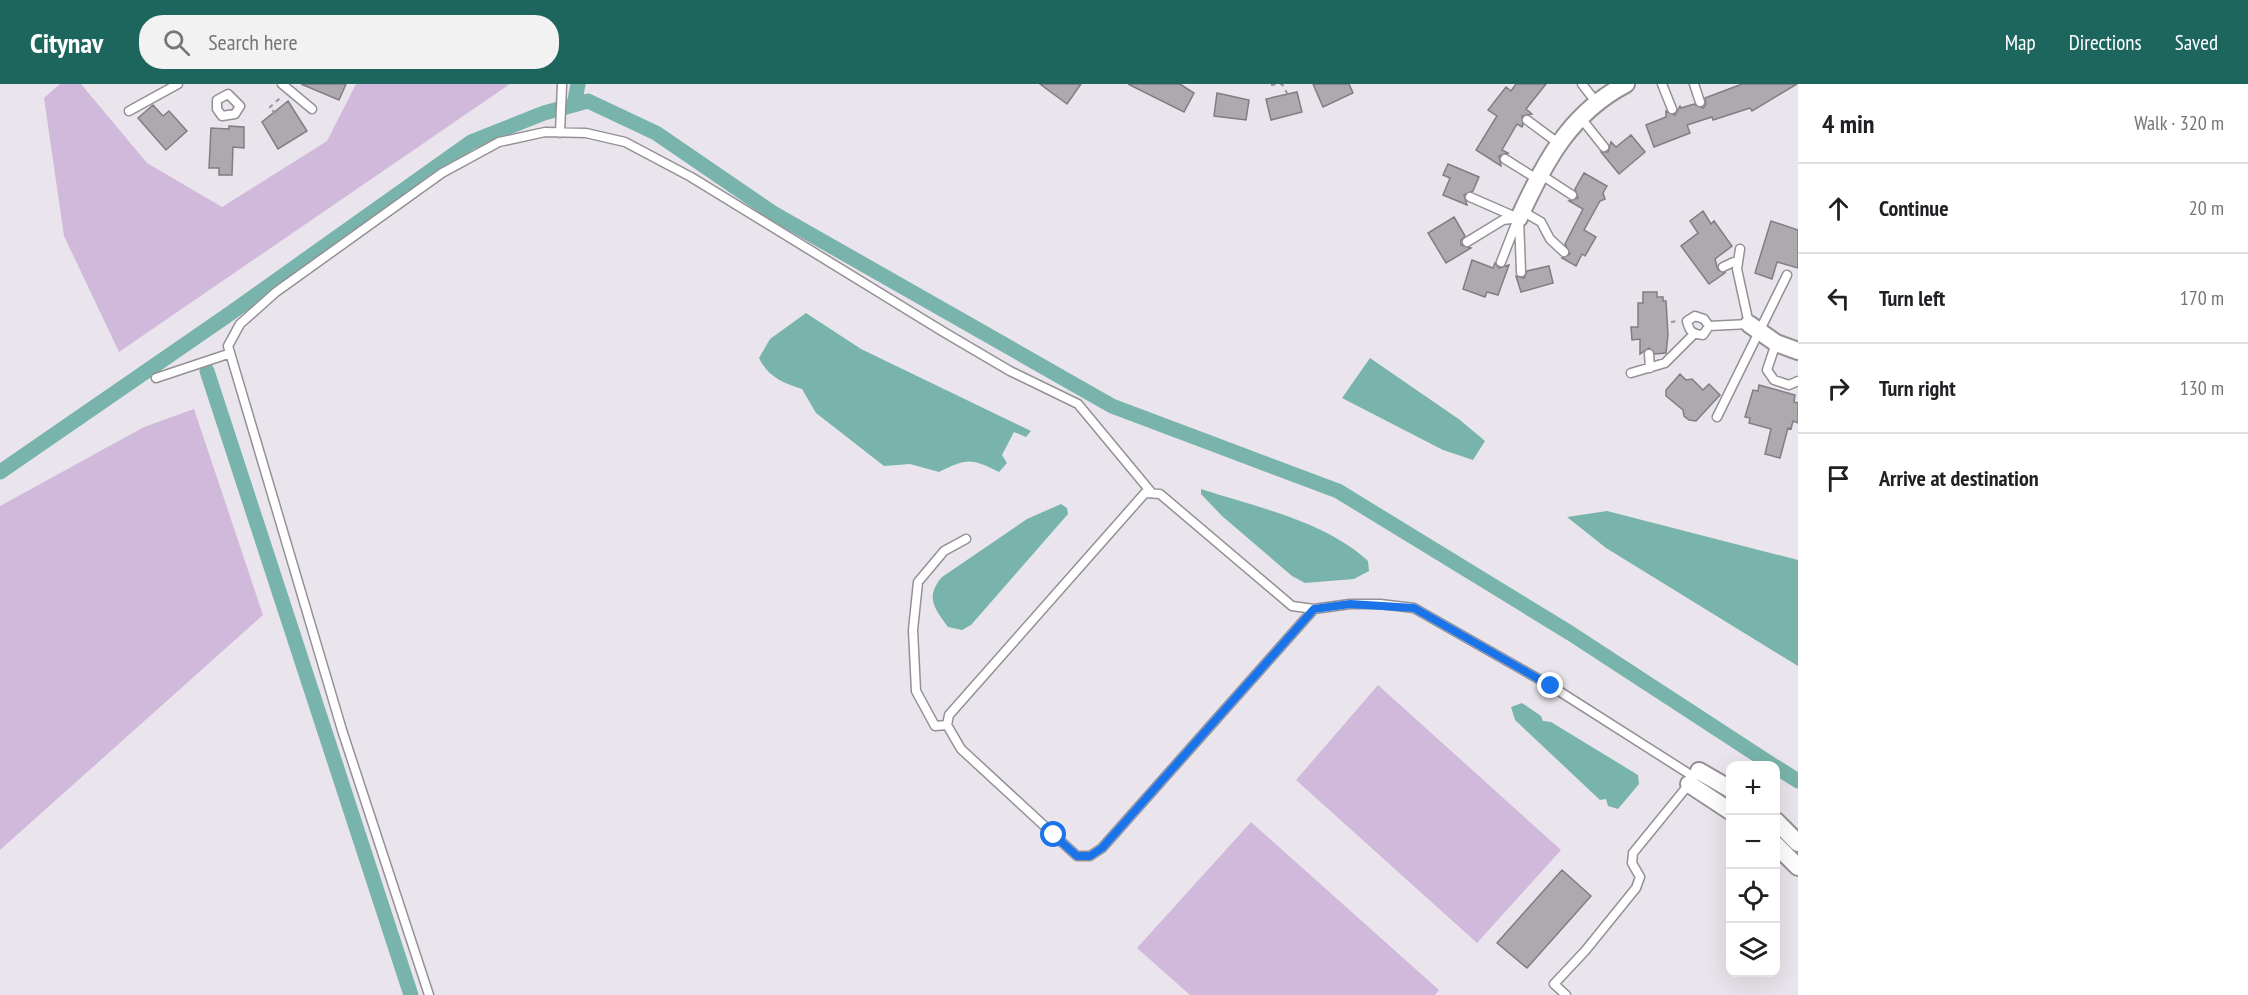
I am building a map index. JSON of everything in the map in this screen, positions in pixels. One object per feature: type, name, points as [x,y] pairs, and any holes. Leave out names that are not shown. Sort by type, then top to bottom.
[{"type":"street","points":[[1520,215],[1538,177],[1558,143],[1596,102],[1626,84]]},
{"type":"street","points":[[1753,327],[1776,343],[1798,351]]},
{"type":"street","points":[[1694,777],[1726,787]]},
{"type":"street","points":[[1694,777],[1726,806]]},
{"type":"street","points":[[1780,825],[1798,843]]},
{"type":"street","points":[[1780,850],[1798,867]]},
{"type":"lane","points":[[129,111],[178,84]]},
{"type":"lane","points":[[228,94],[229,84]]},
{"type":"lane","points":[[282,84],[312,110]]},
{"type":"lane","points":[[1582,84],[1596,102]]},
{"type":"lane","points":[[1662,84],[1672,109]]},
{"type":"lane","points":[[1694,84],[1700,102]]},
{"type":"lane","points":[[560,132],[562,89]]},
{"type":"lane","points":[[1580,117],[1604,147]]},
{"type":"lane","points":[[1527,120],[1558,143]]},
{"type":"lane","points":[[429,995],[342,730],[228,354],[228,346],[240,324],[276,292],[442,173],[499,142],[545,132],[586,133],[625,142],[692,177],[962,343],[1078,404],[1151,492]]},
{"type":"lane","points":[[1505,159],[1572,195]]},
{"type":"lane","points":[[1470,197],[1541,222],[1550,239],[1564,252]]},
{"type":"lane","points":[[1467,242],[1503,220],[1520,215]]},
{"type":"lane","points":[[1501,262],[1520,215]]},
{"type":"lane","points":[[1520,215],[1521,272]]},
{"type":"lane","points":[[1740,249],[1737,269],[1753,327]]},
{"type":"lane","points":[[1724,267],[1738,260]]},
{"type":"lane","points":[[1716,417],[1753,327],[1787,275]]},
{"type":"lane","points":[[1695,316],[1704,319],[1709,326],[1703,335],[1694,334],[1689,330],[1687,321],[1695,316]]},
{"type":"lane","points":[[1709,326],[1753,327]]},
{"type":"lane","points":[[1631,373],[1665,363],[1694,334]]},
{"type":"lane","points":[[1776,343],[1767,370],[1774,381],[1789,385],[1798,381]]},
{"type":"lane","points":[[156,378],[228,354]]},
{"type":"lane","points":[[1649,354],[1650,368]]},
{"type":"lane","points":[[1314,609],[1102,848],[1090,856],[1077,856],[961,749],[947,725],[949,716],[1145,493],[1160,494],[1292,606],[1314,609],[1350,604],[1414,608],[1551,686],[1694,777],[1633,854],[1632,863],[1640,877],[1636,888],[1585,951],[1554,984],[1566,995]]},
{"type":"lane","points":[[947,725],[935,726],[916,691],[913,630],[918,582],[944,551],[966,539]]},
{"type":"path","points":[[1271,85],[1282,84],[1288,95]]},
{"type":"path","points":[[276,113],[269,108],[290,91]]},
{"type":"shaded area","points":[[60,84],[81,84],[147,163],[222,207],[327,141],[356,84],[510,84],[119,352],[64,236],[44,98]]},
{"type":"shaded area","points":[[806,313],[861,349],[1031,431],[1026,437],[1014,432],[1002,455],[1007,463],[999,472],[975,462],[963,462],[939,472],[910,464],[884,466],[816,413],[802,389],[777,378],[767,370],[759,358],[770,339]]},
{"type":"shaded area","points":[[1370,358],[1460,420],[1485,441],[1473,460],[1443,450],[1342,398]]},
{"type":"shaded area","points":[[194,409],[263,615],[0,850],[0,506],[144,427]]},
{"type":"shaded area","points":[[1201,489],[1267,509],[1332,535],[1368,561],[1369,571],[1354,579],[1305,583],[1292,576],[1222,516],[1201,494]]},
{"type":"shaded area","points":[[1061,504],[1067,508],[1068,514],[971,625],[962,630],[948,627],[933,602],[934,591],[942,577],[1027,519]]},
{"type":"shaded area","points":[[1607,511],[1798,560],[1798,666],[1606,548],[1567,517]]},
{"type":"shaded area","points":[[1378,685],[1561,850],[1477,943],[1296,780]]},
{"type":"shaded area","points":[[1522,703],[1541,716],[1543,721],[1551,722],[1638,775],[1639,784],[1618,809],[1608,806],[1606,799],[1600,800],[1515,720],[1511,707]]},
{"type":"shaded area","points":[[1251,822],[1439,990],[1435,995],[1190,995],[1137,948]]},
{"type":"building","points":[[301,84],[346,84],[339,100]]},
{"type":"building","points":[[1040,84],[1081,84],[1067,104]]},
{"type":"building","points":[[1128,84],[1180,84],[1194,93],[1184,112]]},
{"type":"building","points":[[1313,84],[1349,84],[1353,93],[1323,107]]},
{"type":"building","points":[[1516,84],[1546,84],[1526,109],[1532,114],[1522,116],[1522,127],[1517,124],[1502,150],[1508,153],[1499,156],[1501,166],[1476,150],[1497,116],[1488,110],[1506,87],[1511,91]]},
{"type":"building","points":[[1742,84],[1797,84],[1752,111],[1750,108],[1713,120],[1712,117],[1687,125],[1690,133],[1654,147],[1646,125],[1666,117],[1666,111],[1675,115],[1680,106],[1681,108],[1694,104],[1703,108],[1706,104],[1705,98]]},
{"type":"building","points":[[1297,92],[1302,112],[1271,120],[1266,99]]},
{"type":"building","points":[[1217,93],[1249,100],[1246,120],[1214,116]]},
{"type":"building","points":[[288,101],[307,131],[278,149],[262,122]]},
{"type":"building","points":[[153,105],[163,116],[169,111],[187,131],[166,150],[138,118]]},
{"type":"building","points":[[229,126],[244,127],[244,148],[233,147],[232,175],[219,175],[219,168],[209,168],[211,128],[229,129]]},
{"type":"building","points":[[1631,135],[1645,152],[1619,174],[1601,152],[1608,152],[1611,142],[1616,147]]},
{"type":"building","points":[[1448,164],[1479,177],[1473,191],[1464,195],[1467,205],[1443,195],[1450,178],[1443,175]]},
{"type":"building","points":[[1584,173],[1607,186],[1603,193],[1605,199],[1600,201],[1584,230],[1596,237],[1585,256],[1582,254],[1576,266],[1562,258],[1570,254],[1565,244],[1583,209],[1569,201],[1578,198],[1575,189]]},
{"type":"building","points":[[1703,211],[1711,224],[1714,221],[1732,246],[1715,259],[1718,270],[1725,273],[1709,284],[1681,246],[1698,233],[1690,221]]},
{"type":"building","points":[[1454,217],[1465,236],[1461,240],[1461,245],[1471,248],[1446,263],[1428,233]]},
{"type":"building","points":[[1771,221],[1798,230],[1798,268],[1777,262],[1772,279],[1755,273]]},
{"type":"building","points":[[1472,260],[1493,268],[1495,263],[1499,268],[1509,265],[1498,295],[1487,292],[1485,297],[1463,289]]},
{"type":"building","points":[[1549,266],[1553,283],[1521,292],[1516,276],[1524,278],[1527,271]]},
{"type":"building","points":[[1643,292],[1657,292],[1657,297],[1663,297],[1663,301],[1666,301],[1668,335],[1666,353],[1655,354],[1649,348],[1640,354],[1640,339],[1632,340],[1631,327],[1638,327],[1638,303],[1643,303]]},
{"type":"building","points":[[1680,374],[1686,380],[1692,379],[1703,390],[1709,384],[1720,395],[1696,421],[1684,416],[1683,410],[1666,396],[1666,390]]},
{"type":"building","points":[[1759,385],[1795,395],[1794,402],[1798,403],[1798,423],[1793,421],[1791,429],[1788,428],[1780,458],[1765,454],[1771,429],[1749,423],[1750,418],[1745,417],[1753,390],[1758,391]]},
{"type":"building","points":[[1562,870],[1591,896],[1527,968],[1497,943]]},
{"type":"waterway","points":[[574,105],[578,84]]},
{"type":"waterway","points":[[0,472],[225,317],[471,142],[544,113],[588,101],[656,133],[773,213],[1112,406],[1338,491],[1570,633],[1766,761]]},
{"type":"waterway","points":[[207,371],[411,995]]},
{"type":"waterway","points":[[1780,770],[1798,781]]},
{"type":"route","points":[[1054,835],[1077,856],[1090,856],[1102,848],[1314,609],[1350,604],[1380,604],[1414,608],[1432,616],[1551,686]]}]
